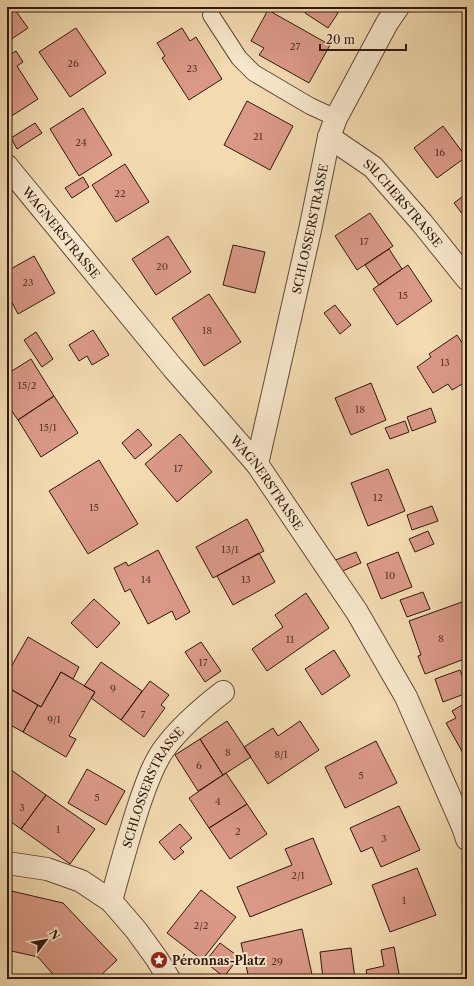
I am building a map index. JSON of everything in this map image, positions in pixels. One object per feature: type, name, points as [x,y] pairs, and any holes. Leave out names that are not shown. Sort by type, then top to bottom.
[{"type":"street","name":"SCHLOSSERSTRASSE","points":[[257,464],[333,128],[387,24],[398,7]]},
{"type":"street","name":"SILCHERSTRASSE","points":[[333,128],[373,167],[422,223],[467,279]]},
{"type":"street","name":"WAGNERSTRASSE","points":[[7,166],[173,368],[257,464],[357,612],[406,697],[467,839]]},
{"type":"street","name":"SCHLOSSERSTRASSE","points":[[110,901],[148,778],[163,750],[182,728],[223,692]]},
{"type":"street","points":[[7,863],[47,869],[81,881],[110,901],[136,930],[157,958],[169,979]]},
{"type":"lane","points":[[211,15],[239,58],[254,73],[310,106],[333,128]]},
{"type":"building","points":[[7,7],[13,7],[28,28],[7,42]]},
{"type":"building","points":[[309,7],[329,7],[338,13],[328,28],[305,13]]},
{"type":"building","points":[[268,10],[330,45],[309,83],[259,55],[264,48],[251,41]]},
{"type":"building","points":[[76,28],[106,73],[70,97],[39,52]]},
{"type":"building","points":[[182,28],[190,41],[196,37],[222,79],[189,100],[162,58],[165,56],[157,43]]},
{"type":"building","points":[[16,51],[23,62],[17,66],[38,99],[10,117],[7,112],[7,57]]},
{"type":"building","points":[[247,101],[293,126],[270,170],[224,145]]},
{"type":"building","points":[[83,108],[112,155],[79,176],[50,129]]},
{"type":"building","points":[[35,123],[42,133],[17,149],[11,138]]},
{"type":"building","points":[[443,126],[466,157],[437,178],[414,148]]},
{"type":"building","points":[[125,164],[149,202],[116,222],[92,185]]},
{"type":"building","points":[[83,177],[89,187],[72,198],[65,188]]},
{"type":"building","points":[[467,193],[467,220],[454,203]]},
{"type":"building","points":[[370,213],[393,246],[357,270],[335,236]]},
{"type":"building","points":[[168,236],[191,272],[156,295],[132,259]]},
{"type":"building","points":[[233,245],[265,252],[255,293],[223,285]]},
{"type":"building","points":[[389,249],[402,269],[379,285],[365,265]]},
{"type":"building","points":[[34,256],[55,293],[18,314],[7,293],[7,271]]},
{"type":"building","points":[[408,265],[432,301],[397,325],[373,289]]},
{"type":"building","points":[[209,294],[241,342],[204,366],[172,318]]},
{"type":"building","points":[[335,305],[351,325],[340,334],[324,313]]},
{"type":"building","points":[[93,330],[109,355],[92,365],[87,356],[79,361],[69,345]]},
{"type":"building","points":[[36,332],[53,359],[42,367],[24,340]]},
{"type":"building","points":[[457,335],[467,350],[467,381],[452,390],[448,384],[433,393],[417,367],[431,357],[429,354]]},
{"type":"building","points":[[31,359],[54,396],[18,420],[7,404],[7,374]]},
{"type":"building","points":[[371,383],[386,420],[351,435],[335,398]]},
{"type":"building","points":[[54,396],[78,433],[41,457],[18,420]]},
{"type":"building","points":[[431,408],[436,422],[412,431],[407,417]]},
{"type":"building","points":[[405,421],[409,432],[390,439],[385,428]]},
{"type":"building","points":[[138,429],[152,445],[135,459],[122,443]]},
{"type":"building","points":[[467,433],[467,448],[462,435]]},
{"type":"building","points":[[180,434],[212,472],[177,502],[145,464]]},
{"type":"building","points":[[99,460],[138,524],[88,554],[49,491]]},
{"type":"building","points":[[388,469],[405,511],[368,526],[351,483]]},
{"type":"building","points":[[432,506],[438,521],[412,530],[407,515]]},
{"type":"building","points":[[247,519],[264,551],[213,578],[196,547]]},
{"type":"building","points":[[428,531],[434,544],[415,552],[409,539]]},
{"type":"building","points":[[158,550],[190,612],[176,620],[172,611],[148,624],[130,589],[125,592],[114,568],[126,562],[128,566]]},
{"type":"building","points":[[356,552],[361,563],[338,573],[333,561]]},
{"type":"building","points":[[398,552],[412,587],[381,599],[367,564]]},
{"type":"building","points":[[259,553],[275,582],[233,605],[217,576]]},
{"type":"building","points":[[423,592],[430,609],[407,617],[400,600]]},
{"type":"building","points":[[306,593],[329,628],[267,671],[252,649],[283,627],[275,615]]},
{"type":"building","points":[[94,599],[120,623],[97,648],[71,623]]},
{"type":"building","points":[[462,602],[467,614],[467,658],[425,674],[418,656],[421,655],[409,621]]},
{"type":"building","points":[[28,637],[79,667],[73,679],[61,672],[41,707],[7,687],[7,674]]},
{"type":"building","points":[[201,642],[221,671],[205,682],[185,652]]},
{"type":"building","points":[[334,650],[350,676],[322,695],[305,669]]},
{"type":"building","points":[[101,662],[142,691],[121,720],[91,698],[95,692],[84,686]]},
{"type":"building","points":[[460,670],[467,693],[443,702],[435,679]]},
{"type":"building","points":[[61,672],[95,692],[69,736],[76,739],[66,757],[23,732],[38,705],[41,707]]},
{"type":"building","points":[[150,681],[169,695],[161,705],[165,708],[144,737],[121,720]]},
{"type":"building","points":[[7,687],[38,705],[23,732],[7,723]]},
{"type":"building","points":[[467,702],[467,760],[446,723],[456,718],[452,711]]},
{"type":"building","points":[[227,721],[251,757],[223,775],[200,739]]},
{"type":"building","points":[[300,721],[319,750],[268,784],[244,747],[273,728],[278,736]]},
{"type":"building","points":[[200,739],[223,775],[198,791],[175,755]]},
{"type":"building","points":[[376,741],[397,783],[345,808],[325,767]]},
{"type":"building","points":[[7,767],[46,795],[21,829],[7,819]]},
{"type":"building","points":[[87,769],[125,791],[106,825],[68,803]]},
{"type":"building","points":[[226,773],[247,804],[209,828],[189,798]]},
{"type":"building","points":[[46,795],[95,829],[70,864],[21,829]]},
{"type":"building","points":[[247,804],[267,834],[230,859],[209,828]]},
{"type":"building","points":[[399,806],[420,850],[381,867],[372,847],[361,852],[350,828]]},
{"type":"building","points":[[180,824],[192,838],[180,848],[184,852],[174,860],[159,842]]},
{"type":"building","points":[[313,838],[332,884],[250,917],[237,887],[292,865],[285,849]]},
{"type":"building","points":[[417,868],[436,915],[390,932],[372,885]]},
{"type":"building","points":[[7,890],[63,903],[117,960],[97,979],[57,979],[38,957],[7,950]]},
{"type":"building","points":[[201,890],[236,917],[202,960],[167,933]]},
{"type":"building","points":[[302,929],[313,979],[249,979],[241,943]]},
{"type":"building","points":[[220,943],[239,957],[224,977],[205,962]]},
{"type":"building","points":[[394,947],[400,979],[368,979],[366,970],[384,966],[381,950]]},
{"type":"building","points":[[351,948],[355,979],[323,979],[320,952]]},
{"type":"place","name":"Péronnas-Platz","points":[[159,960]]}]
